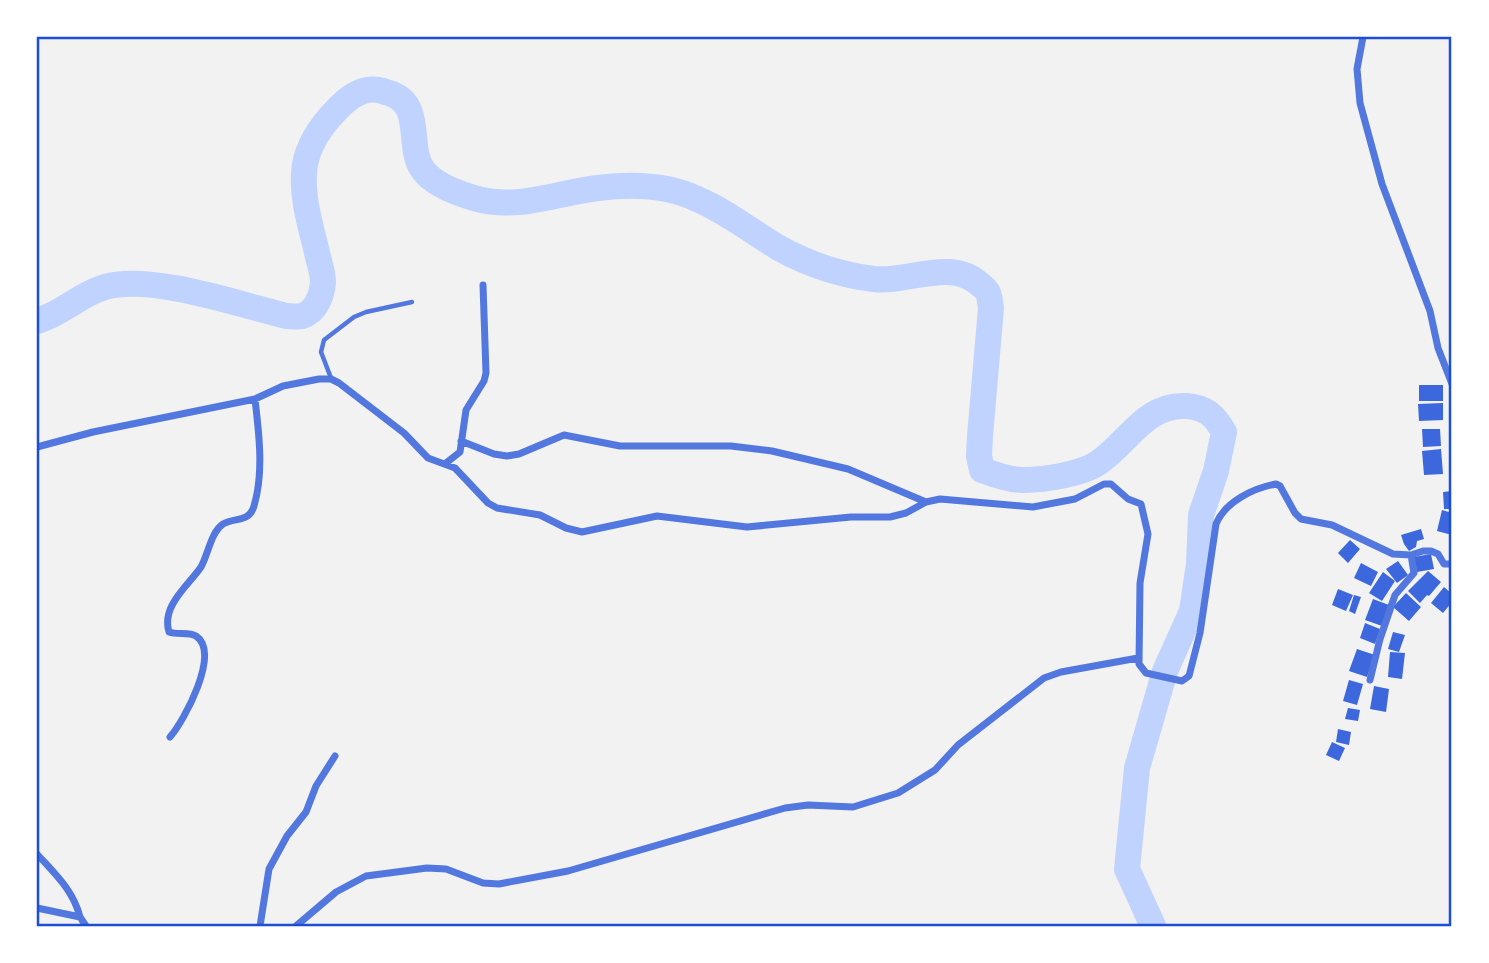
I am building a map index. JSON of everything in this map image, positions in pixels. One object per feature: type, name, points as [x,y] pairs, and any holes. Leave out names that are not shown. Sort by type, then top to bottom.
[{"type":"street","points":[[1363,37],[1357,69],[1360,103],[1382,184],[1430,311],[1438,348],[1452,384]]},
{"type":"street","points":[[446,463],[460,452],[466,410],[486,373],[483,285]]},
{"type":"street","points":[[37,447],[93,432],[255,399],[283,386],[331,379],[404,433],[428,458],[456,468],[488,503],[497,509],[540,515],[574,532],[657,516],[747,527],[851,517],[890,517],[906,513],[926,502],[947,499],[1033,507],[1075,499],[1108,484],[1119,488],[1126,497],[1140,505],[1147,528],[1140,583],[1138,658],[1142,670],[1178,680],[1185,680],[1189,676],[1200,633],[1216,524],[1220,514],[1240,498],[1276,484],[1280,486],[1294,513],[1301,519],[1332,525],[1385,551],[1401,555],[1432,551],[1438,554],[1444,564],[1452,564]]},
{"type":"street","points":[[170,737],[181,725],[206,666],[199,638],[169,632],[168,615],[187,581],[200,568],[218,530],[224,524],[249,516],[254,506],[259,474],[260,438],[255,399]]},
{"type":"street","points":[[461,441],[494,454],[507,456],[519,454],[564,435],[620,446],[732,446],[772,451],[848,468],[926,502]]},
{"type":"street","points":[[1370,680],[1395,595],[1413,573],[1411,555]]},
{"type":"street","points":[[296,926],[336,891],[366,876],[427,868],[446,869],[483,883],[499,884],[568,871],[785,808],[808,805],[853,807],[898,793],[935,770],[958,745],[1044,678],[1138,658]]},
{"type":"street","points":[[260,926],[269,869],[286,836],[303,818],[316,786],[335,756]]},
{"type":"street","points":[[37,854],[68,887],[86,926]]},
{"type":"street","points":[[37,908],[80,917]]},
{"type":"lane","points":[[331,379],[321,352],[324,341],[346,323],[366,312],[412,302]]},
{"type":"building","points":[[1419,385],[1443,385],[1443,401],[1419,401]]},
{"type":"building","points":[[1443,403],[1443,420],[1419,421],[1418,404]]},
{"type":"building","points":[[1422,429],[1440,429],[1441,446],[1423,447]]},
{"type":"building","points":[[1441,449],[1443,474],[1424,475],[1422,451]]},
{"type":"building","points":[[1452,491],[1452,509],[1444,509],[1443,492]]},
{"type":"building","points":[[1442,510],[1452,513],[1452,535],[1437,531]]},
{"type":"building","points":[[1421,529],[1424,539],[1417,541],[1416,547],[1409,551],[1401,535]]},
{"type":"building","points":[[1350,540],[1360,549],[1348,563],[1338,553]]},
{"type":"building","points":[[1431,554],[1434,569],[1417,572],[1414,557]]},
{"type":"building","points":[[1398,561],[1408,575],[1397,583],[1386,569]]},
{"type":"building","points":[[1361,563],[1378,572],[1371,586],[1354,578]]},
{"type":"building","points":[[1428,571],[1441,582],[1420,603],[1408,591]]},
{"type":"building","points":[[1383,572],[1395,581],[1382,601],[1369,593]]},
{"type":"building","points":[[1444,587],[1452,594],[1452,602],[1443,613],[1431,603]]},
{"type":"building","points":[[1338,589],[1353,595],[1346,611],[1332,605]]},
{"type":"building","points":[[1406,593],[1421,607],[1409,621],[1393,607]]},
{"type":"building","points":[[1354,595],[1361,597],[1355,614],[1349,611]]},
{"type":"building","points":[[1373,599],[1389,605],[1382,626],[1365,620]]},
{"type":"building","points":[[1365,623],[1380,629],[1375,644],[1360,638]]},
{"type":"building","points":[[1393,632],[1405,635],[1399,652],[1388,649]]},
{"type":"building","points":[[1357,649],[1375,655],[1367,677],[1349,671]]},
{"type":"building","points":[[1390,652],[1405,653],[1402,679],[1388,677]]},
{"type":"building","points":[[1349,680],[1363,684],[1357,705],[1343,701]]},
{"type":"building","points":[[1374,686],[1389,689],[1386,712],[1370,709]]},
{"type":"building","points":[[1348,708],[1360,710],[1358,721],[1345,719]]},
{"type":"building","points":[[1338,729],[1351,732],[1349,745],[1336,742]]},
{"type":"building","points":[[1332,742],[1345,748],[1339,761],[1326,755]]},
{"type":"waterway","points":[[37,321],[55,314],[96,290],[124,284],[170,287],[286,316],[307,314],[317,302],[323,282],[304,194],[304,173],[309,150],[325,123],[345,102],[363,91],[370,90],[386,92],[407,106],[418,161],[423,170],[439,184],[467,196],[506,203],[610,187],[661,188],[686,194],[708,204],[779,248],[837,272],[874,279],[941,272],[966,275],[986,290],[991,308],[980,436],[979,456],[982,470],[1024,480],[1073,473],[1098,463],[1148,418],[1172,407],[1186,406],[1204,410],[1217,421],[1224,432],[1216,471],[1201,515],[1199,564],[1192,611],[1165,671],[1137,768],[1127,869],[1153,926]]}]
